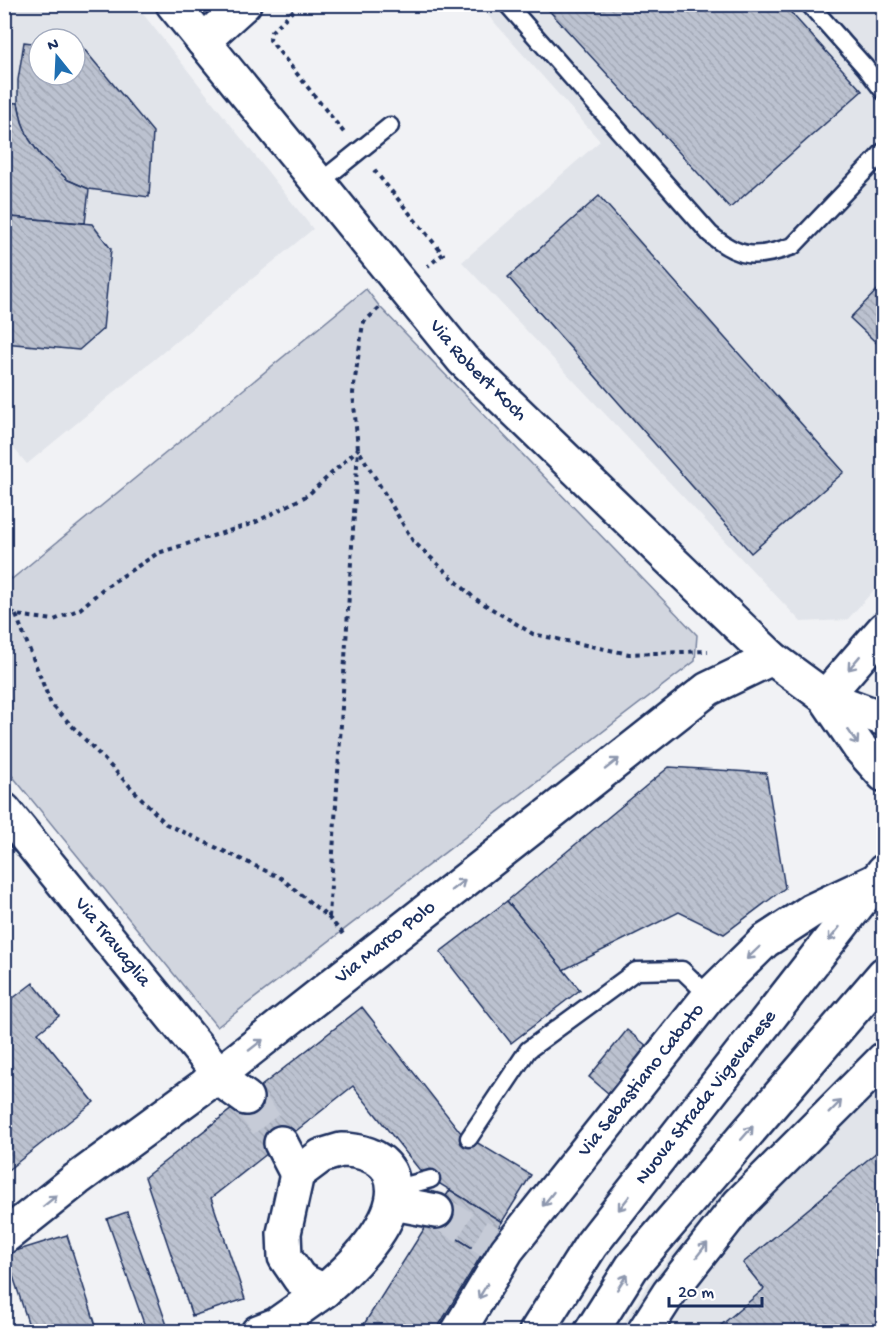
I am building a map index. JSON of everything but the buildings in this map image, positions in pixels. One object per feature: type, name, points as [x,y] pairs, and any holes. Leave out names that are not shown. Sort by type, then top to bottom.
[{"type":"street","name":"Via Robert Koch","points":[[173,4],[463,360],[772,658],[825,697],[884,719]]},
{"type":"street","points":[[203,41],[244,4]]},
{"type":"street","points":[[825,697],[884,629]]},
{"type":"street","name":"Via Marco Polo","points":[[4,1237],[77,1179],[219,1074],[708,689],[772,658]]},
{"type":"street","name":"Via Robert Koch","points":[[825,697],[859,747],[884,775]]},
{"type":"street","name":"Via Travaglia","points":[[4,810],[228,1085],[246,1098]]},
{"type":"street","name":"Via Sebastiano Caboto","points":[[458,1332],[499,1246],[709,996],[765,941],[811,911],[879,876]]},
{"type":"street","name":"Nuova Strada Vigevanese","points":[[536,1332],[591,1245],[879,876]]},
{"type":"street","points":[[591,1332],[632,1267],[884,974]]},
{"type":"street","points":[[644,1332],[669,1293],[739,1204],[884,1059]]},
{"type":"street","points":[[281,1143],[297,1174],[284,1233],[285,1257],[300,1279],[324,1291]]},
{"type":"street","points":[[258,1332],[276,1324],[324,1291],[348,1271],[376,1234],[394,1196],[392,1177],[384,1163],[355,1150],[340,1150],[321,1156],[297,1174]]},
{"type":"street","points":[[394,1196],[436,1211]]},
{"type":"lane","points":[[507,4],[710,234],[735,252],[752,256],[773,253],[793,246],[884,151]]},
{"type":"lane","points":[[809,4],[866,67],[884,92]]},
{"type":"lane","points":[[319,183],[390,126]]},
{"type":"lane","points":[[469,1138],[528,1050],[636,970],[682,970],[709,996]]},
{"type":"lane","points":[[394,1196],[431,1179]]},
{"type":"path","points":[[276,50],[270,40],[271,32],[300,4]]},
{"type":"path","points":[[434,260],[443,254]]},
{"type":"path","points":[[329,918],[358,448],[353,393],[363,323],[380,307]]},
{"type":"path","points":[[4,606],[16,615],[54,620],[80,609],[104,588],[158,553],[255,523],[308,495],[358,448]]},
{"type":"path","points":[[358,448],[413,541],[474,598],[533,634],[629,654],[717,652]]},
{"type":"path","points":[[16,615],[51,704],[166,824],[281,878],[329,918],[363,960]]},
{"type":"shaded area","points":[[4,5],[136,5],[313,229],[27,464],[4,437]]},
{"type":"shaded area","points":[[479,5],[883,5],[883,580],[847,620],[801,622],[462,262],[600,141]]},
{"type":"shaded area","points":[[366,289],[380,307],[697,635],[695,661],[217,1027],[5,767],[5,571],[12,579]]},
{"type":"shaded area","points":[[883,1042],[883,1331],[618,1332],[649,1283],[714,1201]]},
{"type":"tunnel","points":[[246,1098],[281,1143]]},
{"type":"tunnel","points":[[436,1211],[491,1242]]}]
